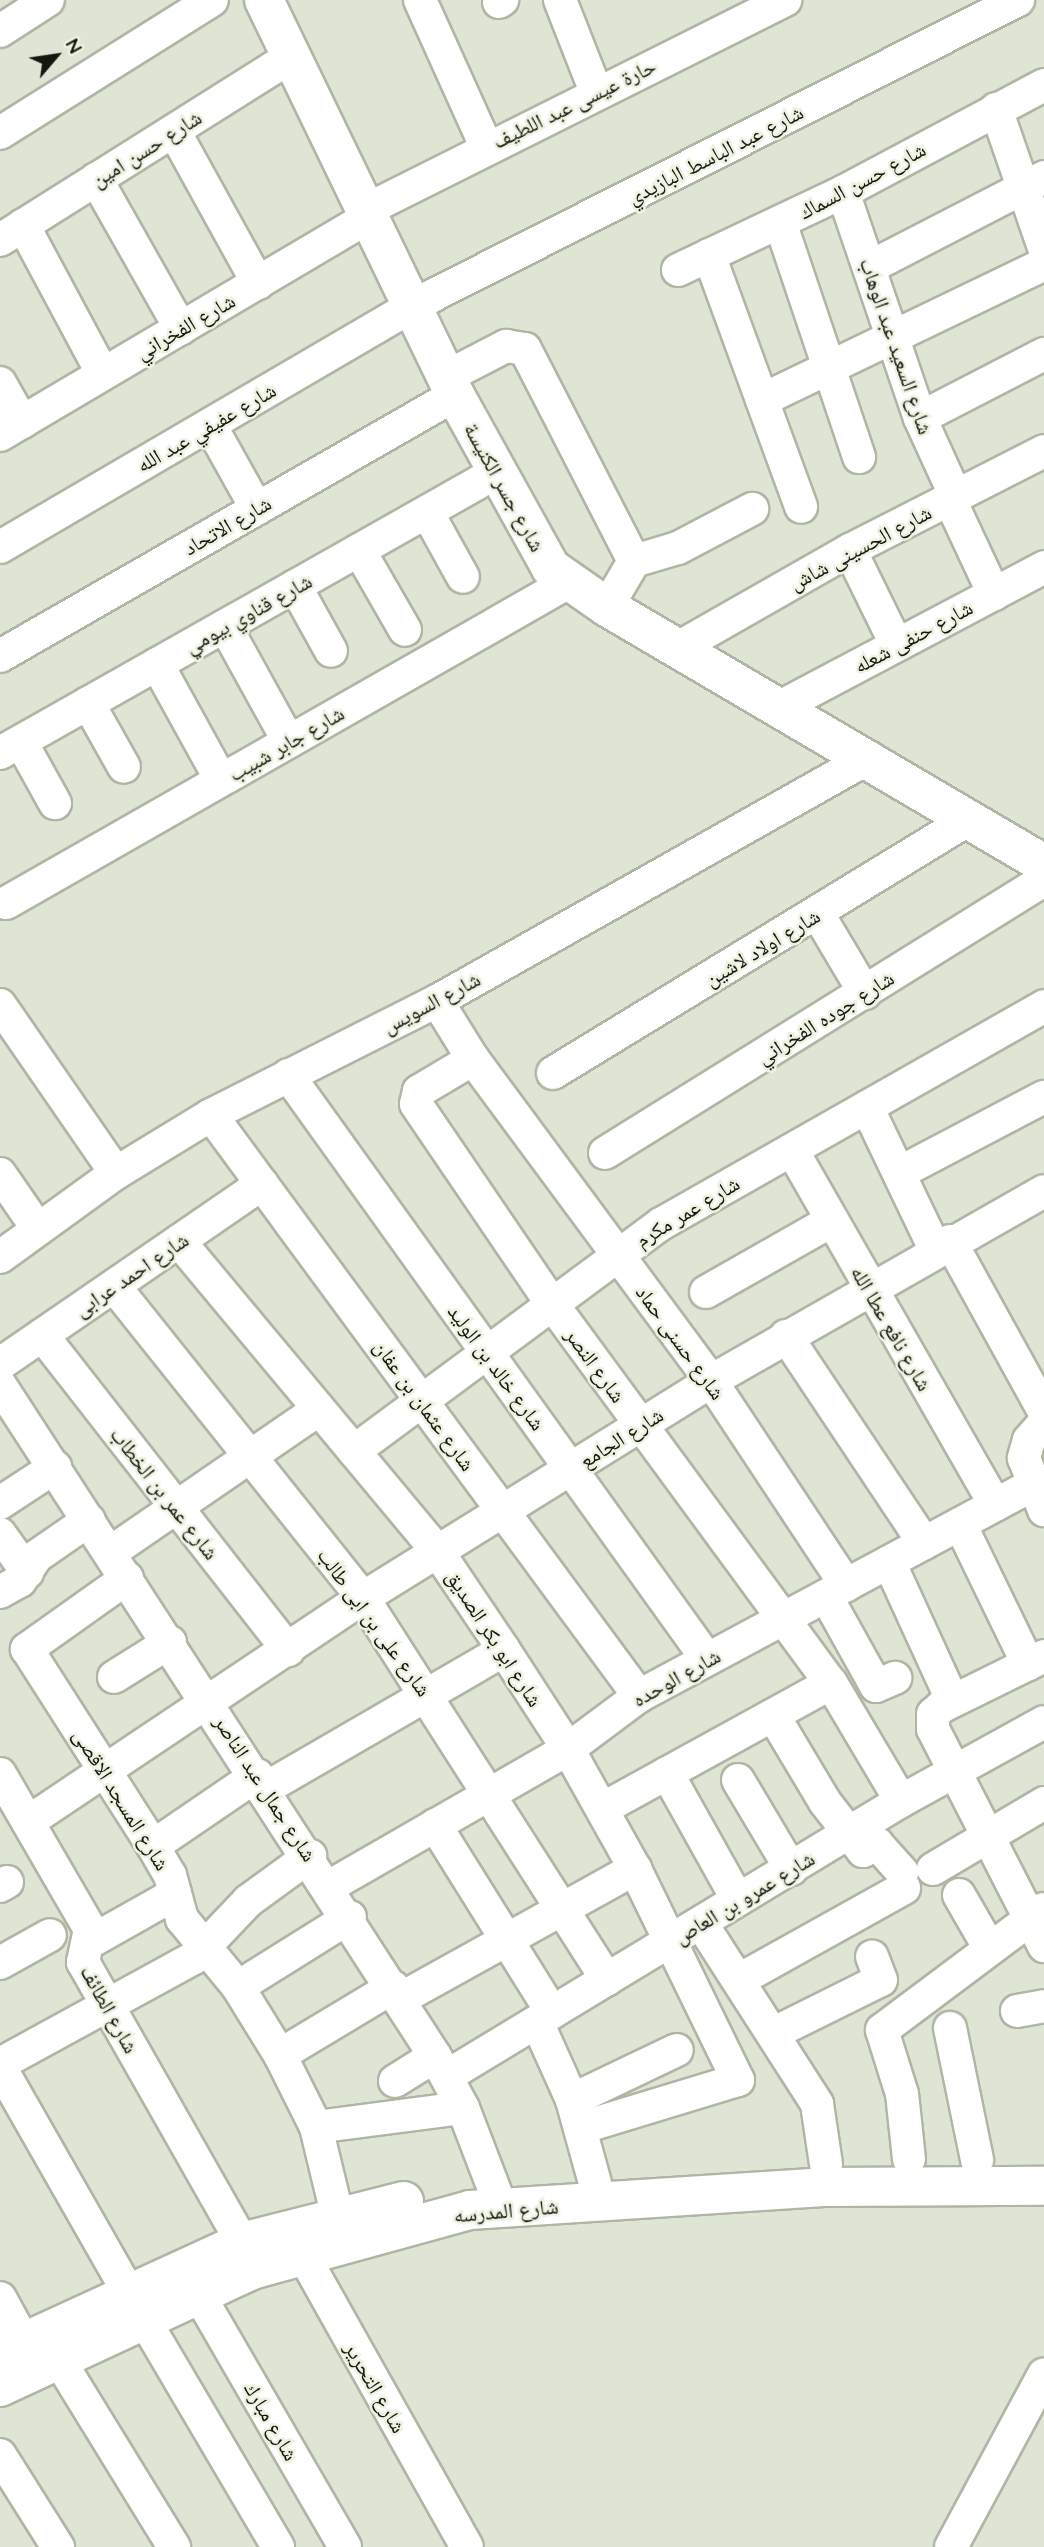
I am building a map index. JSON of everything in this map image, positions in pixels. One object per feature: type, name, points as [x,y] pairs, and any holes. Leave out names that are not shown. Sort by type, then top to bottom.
[{"type":"main road","name":"شارع جسر الكنيسة","points":[[264,0],[450,386],[537,551],[567,583],[782,706],[1044,864]]},
{"type":"main road","name":"شارع المدرسه","points":[[12,2348],[138,2308],[199,2295],[337,2214],[595,2183],[827,2164],[909,2159],[1044,2163]]},
{"type":"main road","name":"شارع المدرسه","points":[[0,2387],[59,2360],[242,2242],[294,2240],[499,2196],[910,2184],[1044,2186]]},
{"type":"street","points":[[0,31],[48,0]]},
{"type":"street","points":[[0,133],[212,0]]},
{"type":"street","points":[[420,0],[486,146]]},
{"type":"street","points":[[560,0],[596,92]]},
{"type":"street","name":"شارع عبد الباسط البازيدي","points":[[412,306],[1018,0]]},
{"type":"street","name":"حارة عيسى عبد اللطيف","points":[[367,214],[486,146],[768,4]]},
{"type":"street","name":"شارع حسن امين","points":[[12,233],[292,56]]},
{"type":"street","name":"شارع حسن السماك","points":[[678,270],[843,192],[1044,85]]},
{"type":"street","points":[[996,109],[1032,183],[1044,248]]},
{"type":"street","points":[[174,131],[258,283]]},
{"type":"street","points":[[96,179],[181,328]]},
{"type":"street","points":[[870,267],[1032,183]]},
{"type":"street","name":"شارع السعيد عبد الوهاب","points":[[843,192],[920,418],[994,594]]},
{"type":"street","name":"شارع الفخراني","points":[[11,428],[258,283],[367,214]]},
{"type":"street","points":[[780,222],[859,457]]},
{"type":"street","points":[[12,233],[103,374]]},
{"type":"street","points":[[709,255],[801,507]]},
{"type":"street","points":[[762,400],[894,339],[1044,264]]},
{"type":"street","name":"شارع عفيفي عبد الله","points":[[0,547],[412,306]]},
{"type":"street","name":"شارع الاتحاد","points":[[0,656],[257,509],[450,386],[506,346],[525,349],[634,561]]},
{"type":"street","points":[[920,418],[1044,354]]},
{"type":"street","points":[[0,383],[11,428]]},
{"type":"street","points":[[210,425],[257,509]]},
{"type":"street","name":"شارع الحسينى شاش","points":[[678,648],[850,550],[1042,455]]},
{"type":"street","name":"شارع قناوي بيومي","points":[[10,747],[495,473]]},
{"type":"street","points":[[607,607],[634,561],[678,548],[752,509]]},
{"type":"street","points":[[427,512],[463,577]]},
{"type":"street","points":[[359,550],[405,630]]},
{"type":"street","points":[[850,550],[896,645]]},
{"type":"street","name":"شارع حنفى شعله","points":[[782,706],[1044,567]]},
{"type":"street","name":"شارع جابر شبيب","points":[[6,902],[567,583]]},
{"type":"street","points":[[295,586],[331,651]]},
{"type":"street","points":[[225,626],[289,742]]},
{"type":"street","points":[[157,664],[221,780]]},
{"type":"street","points":[[88,703],[124,767]]},
{"type":"street","points":[[10,747],[55,803]]},
{"type":"street","name":"شارع السويس","points":[[0,1257],[117,1173],[211,1115],[437,1000],[869,758]]},
{"type":"street","name":"شارع اولاد لاشين","points":[[553,1073],[970,819]]},
{"type":"street","name":"شارع جوده الفخراني","points":[[605,1153],[1044,880]]},
{"type":"street","points":[[818,914],[865,993]]},
{"type":"street","name":"شارع حسنى حماد","points":[[437,1000],[473,1059],[711,1381],[836,1590],[876,1686],[895,1678]]},
{"type":"street","points":[[0,1004],[117,1173]]},
{"type":"street","name":"شارع عمر مكرم","points":[[354,1451],[420,1398],[616,1253],[1044,1006]]},
{"type":"street","name":"شارع النصر","points":[[473,1059],[414,1099],[550,1301],[831,1683],[901,1801]]},
{"type":"street","name":"شارع خالد بن الوليد","points":[[288,1075],[707,1659]]},
{"type":"street","points":[[899,1173],[1044,1097]]},
{"type":"street","points":[[867,1107],[899,1173],[1044,1411]]},
{"type":"street","name":"شارع عثمان بن عفان","points":[[211,1115],[639,1696]]},
{"type":"street","name":"شارع نافع عطا الله","points":[[792,1150],[867,1288],[995,1505]]},
{"type":"street","points":[[0,1174],[38,1229]]},
{"type":"street","name":"شارع احمد عرابى","points":[[0,1364],[262,1184]]},
{"type":"street","name":"شارع الجامع","points":[[28,1822],[211,1704],[363,1598],[711,1381],[943,1245],[1041,1199]]},
{"type":"street","points":[[706,1292],[831,1220]]},
{"type":"street","name":"شارع ابو بكر الصديق","points":[[179,1241],[438,1552],[504,1650],[568,1749],[635,1869],[673,1940],[737,2082],[576,2114]]},
{"type":"street","name":"شارع على بن ابى طالب","points":[[114,1286],[363,1598],[492,1793],[607,1980]]},
{"type":"street","name":"شارع عمر بن الخطاب","points":[[42,1335],[288,1650]]},
{"type":"street","points":[[786,1336],[924,1544]]},
{"type":"street","name":"شارع جمال عبد الناصر","points":[[0,1385],[9,1417],[55,1468],[350,1917],[464,2108],[499,2196]]},
{"type":"street","points":[[119,1565],[177,1508],[319,1409]]},
{"type":"street","points":[[1038,1498],[1026,1449],[1044,1423]]},
{"type":"street","points":[[0,1503],[55,1468]]},
{"type":"street","name":"شارع الوحده","points":[[330,1886],[568,1749],[639,1696],[995,1505],[1038,1498]]},
{"type":"street","points":[[0,1592],[27,1572],[37,1556],[89,1520]]},
{"type":"street","points":[[941,1707],[1036,1660],[960,1524]]},
{"type":"street","points":[[0,1534],[27,1572]]},
{"type":"street","points":[[889,1562],[947,1687],[948,1698],[931,1724],[989,1836],[1040,1924],[989,1947],[882,2030],[902,2094],[909,2159]]},
{"type":"street","name":"شارع المسجد الاقصى","points":[[119,1565],[26,1646],[153,1846],[175,1894],[182,1919],[238,1987],[280,2055],[316,2127],[337,2214]]},
{"type":"street","points":[[114,1677],[170,1642]]},
{"type":"street","points":[[153,1846],[262,1782],[504,1650]]},
{"type":"street","points":[[602,1809],[831,1683]]},
{"type":"street","points":[[773,1715],[849,1834],[863,1851],[877,1844],[913,1877]]},
{"type":"street","name":"شارع عمرو بن العاص","points":[[395,2081],[441,2066],[545,2017],[901,1801],[1044,1722]]},
{"type":"street","points":[[667,1773],[738,1900]]},
{"type":"street","name":"شارع الطائف","points":[[0,1774],[90,1929],[83,1962],[242,2242]]},
{"type":"street","points":[[738,1780],[791,1869]]},
{"type":"street","points":[[688,1972],[731,1968],[913,1877],[1044,1803]]},
{"type":"street","points":[[435,1825],[507,1940],[545,2017],[595,2183]]},
{"type":"street","points":[[278,2547],[0,2066],[207,1947],[248,1900],[310,1856]]},
{"type":"street","points":[[280,2055],[396,1993],[507,1940],[635,1869]]},
{"type":"street","points":[[88,1943],[175,1894]]},
{"type":"street","points":[[959,1895],[989,1947]]},
{"type":"street","points":[[238,1987],[350,1917]]},
{"type":"street","points":[[701,1923],[774,2033],[828,2099],[827,2164]]},
{"type":"street","points":[[0,1963],[50,1935]]},
{"type":"street","points":[[774,2033],[882,1979],[872,1957]]},
{"type":"street","points":[[950,2028],[977,2160]]},
{"type":"street","points":[[576,2114],[677,2050]]},
{"type":"street","points":[[316,2127],[464,2108]]},
{"type":"street","name":"شارع التحرير","points":[[294,2240],[467,2547]]},
{"type":"street","name":"شارع مبارك","points":[[199,2295],[345,2547]]},
{"type":"street","points":[[0,2298],[12,2348]]},
{"type":"street","points":[[59,2360],[174,2547]]},
{"type":"street","points":[[951,2547],[1044,2374]]},
{"type":"street","points":[[0,2455],[58,2547]]}]
